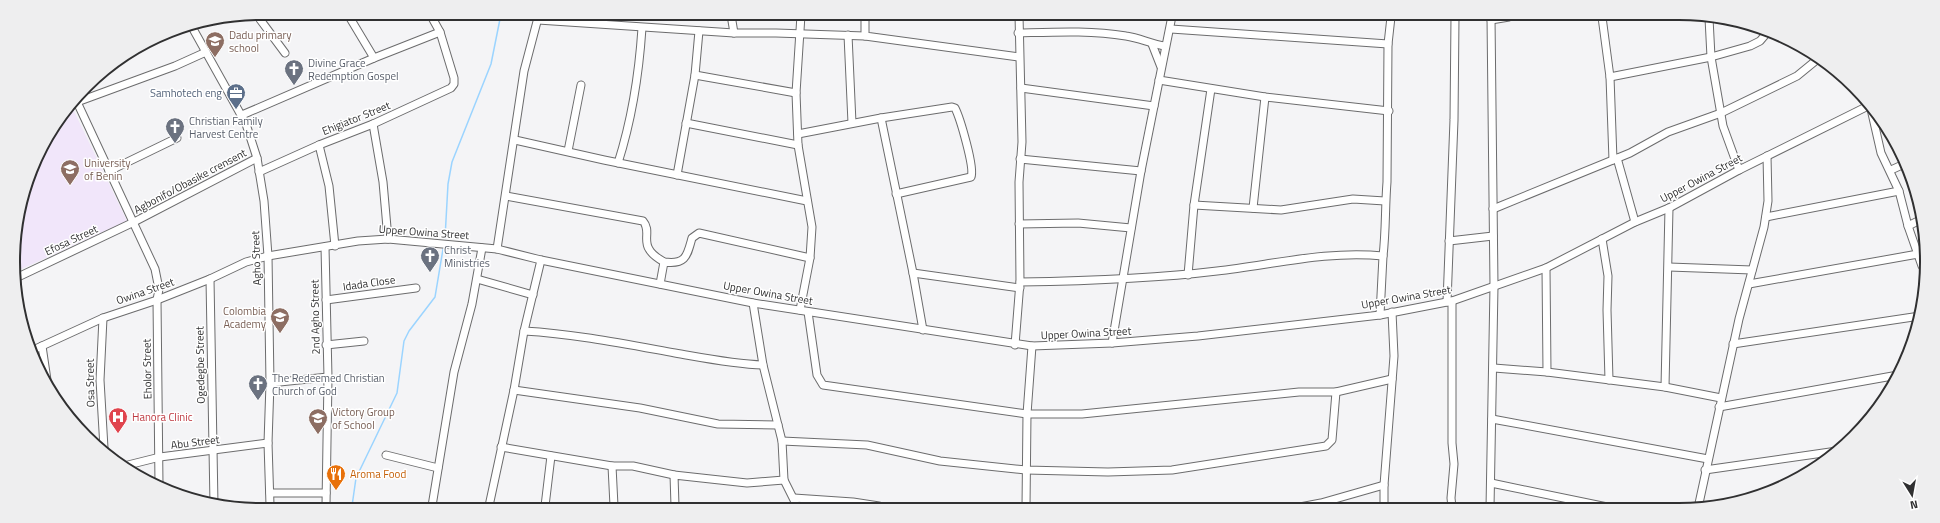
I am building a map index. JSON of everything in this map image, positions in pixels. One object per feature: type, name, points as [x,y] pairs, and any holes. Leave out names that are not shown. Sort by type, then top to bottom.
[{"type":"street","points":[[261,20],[285,53]]},
{"type":"street","points":[[351,20],[374,58]]},
{"type":"street","points":[[242,115],[374,58],[440,32],[433,20]]},
{"type":"street","points":[[497,249],[515,140],[524,71],[537,20]]},
{"type":"street","points":[[566,20],[642,28],[734,33],[865,36],[1019,57]]},
{"type":"street","points":[[732,20],[734,33]]},
{"type":"street","points":[[800,20],[796,93],[798,145],[812,227],[810,258],[800,310]]},
{"type":"street","points":[[865,20],[865,36]]},
{"type":"street","points":[[1015,344],[1020,285],[1019,224],[1020,159],[1022,142],[1018,20]]},
{"type":"street","points":[[1112,343],[1141,171],[1162,68],[1165,46],[1171,29],[1172,20]]},
{"type":"street","points":[[1380,315],[1383,256],[1386,231],[1385,201],[1389,111],[1388,44],[1391,20]]},
{"type":"street","points":[[1452,503],[1454,464],[1452,431],[1453,388],[1449,302],[1449,241],[1454,120],[1455,20]]},
{"type":"street","points":[[1490,503],[1494,368],[1491,20]]},
{"type":"street","points":[[1602,20],[1610,77],[1615,159],[1635,222]]},
{"type":"street","points":[[1708,22],[1711,57],[1723,126],[1739,170]]},
{"type":"street","points":[[618,163],[627,134],[634,98],[640,57],[642,28]]},
{"type":"street","points":[[1171,29],[1388,44]]},
{"type":"street","name":"Agho Street","points":[[194,30],[246,124],[257,158],[264,201],[268,256],[270,383],[268,443],[270,503]]},
{"type":"street","points":[[677,175],[696,75],[699,31]]},
{"type":"street","points":[[1018,33],[1094,31],[1128,36],[1152,44],[1165,46]]},
{"type":"street","name":"Ehigiator Street","points":[[259,172],[319,145],[373,124],[451,88],[454,84],[454,78],[440,32]]},
{"type":"street","points":[[848,35],[852,124]]},
{"type":"street","points":[[1610,77],[1711,57],[1750,46],[1760,41],[1764,36]]},
{"type":"street","points":[[1152,44],[1162,68]]},
{"type":"street","points":[[82,100],[175,66],[206,52]]},
{"type":"street","points":[[1493,209],[1615,159],[1668,132],[1721,113],[1797,76],[1814,62]]},
{"type":"street","points":[[696,75],[796,93]]},
{"type":"street","points":[[1159,80],[1265,97],[1389,111]]},
{"type":"street","points":[[568,152],[581,85]]},
{"type":"street","points":[[1021,88],[1154,106]]},
{"type":"street","points":[[1188,275],[1194,205],[1211,89]]},
{"type":"street","points":[[1253,208],[1265,97]]},
{"type":"street","name":"Eholor Street","points":[[78,104],[155,269],[159,289],[157,300],[160,480]]},
{"type":"street","points":[[798,134],[881,118],[952,107],[955,108],[970,159],[972,174],[969,179],[896,194]]},
{"type":"street","name":"Upper Owina Street","points":[[268,256],[358,241],[388,239],[497,249],[542,260],[753,303],[1015,344],[1032,346],[1112,343],[1198,336],[1380,315],[1449,302],[1546,268],[1635,222],[1669,208],[1739,170],[1865,108]]},
{"type":"street","points":[[881,118],[913,273],[923,330]]},
{"type":"street","points":[[1873,119],[1881,153],[1891,170],[1899,191],[1908,226],[1920,260]]},
{"type":"street","points":[[686,123],[798,145]]},
{"type":"street","points":[[373,124],[383,182],[388,239]]},
{"type":"street","points":[[109,171],[177,138]]},
{"type":"street","points":[[515,140],[618,163],[807,201]]},
{"type":"street","points":[[319,145],[329,186],[335,246]]},
{"type":"street","points":[[1699,502],[1733,344],[1766,217],[1768,201],[1767,156]]},
{"type":"street","name":"Agbonifo/Obasike crensent","points":[[134,222],[257,158]]},
{"type":"street","points":[[1020,159],[1141,171]]},
{"type":"street","points":[[1891,170],[1900,166]]},
{"type":"street","points":[[1766,217],[1899,191]]},
{"type":"street","points":[[506,196],[644,221],[647,225],[647,244],[649,250],[664,262],[680,262],[687,256],[692,238],[699,233],[810,258]]},
{"type":"street","points":[[1194,205],[1281,210],[1353,199],[1385,201]]},
{"type":"street","points":[[1665,387],[1669,267],[1669,208]]},
{"type":"street","name":"Efosa Street","points":[[21,276],[134,222]]},
{"type":"street","points":[[1908,226],[1916,222]]},
{"type":"street","points":[[1019,224],[1078,223],[1131,228]]},
{"type":"street","points":[[1449,241],[1493,236]]},
{"type":"street","points":[[1602,239],[1608,276],[1607,310],[1609,380]]},
{"type":"street","name":"2nd Agho Street","points":[[325,247],[326,345],[328,377],[326,503]]},
{"type":"street","points":[[432,503],[454,372],[477,280],[482,248]]},
{"type":"street","points":[[913,273],[1020,285],[1188,275],[1255,267],[1318,257],[1363,254],[1383,256]]},
{"type":"street","points":[[1749,284],[1918,254]]},
{"type":"street","name":"Owina Street","points":[[36,349],[103,318],[157,300],[210,279],[246,262],[268,256]]},
{"type":"street","points":[[490,503],[514,390],[524,331],[542,260]]},
{"type":"street","points":[[660,284],[664,262]]},
{"type":"street","points":[[1669,267],[1752,270]]},
{"type":"street","points":[[1546,268],[1547,372]]},
{"type":"street","name":"Ogedegbe Street","points":[[210,279],[210,377],[214,450],[214,498]]},
{"type":"street","points":[[477,280],[533,295]]},
{"type":"street","name":"Idada Close","points":[[326,300],[416,288]]},
{"type":"street","points":[[753,303],[763,365],[782,441],[784,480],[796,503]]},
{"type":"street","points":[[808,312],[817,375],[823,386],[1026,414],[1082,414],[1299,392],[1336,392],[1392,379]]},
{"type":"street","points":[[1384,503],[1384,485],[1394,356],[1392,312]]},
{"type":"street","points":[[1733,344],[1913,317]]},
{"type":"street","name":"Osa Street","points":[[103,318],[100,380],[104,444]]},
{"type":"street","points":[[524,331],[558,333],[723,361],[763,365]]},
{"type":"street","points":[[326,345],[364,340]]},
{"type":"street","points":[[42,346],[45,369]]},
{"type":"street","points":[[1026,503],[1026,414],[1032,346]]},
{"type":"street","points":[[1494,368],[1547,372],[1665,387],[1721,398]]},
{"type":"street","points":[[1719,406],[1891,376]]},
{"type":"street","points":[[270,383],[328,377]]},
{"type":"street","points":[[514,390],[640,408],[718,424],[778,425]]},
{"type":"street","points":[[782,441],[867,445],[940,461],[1026,470],[1108,472],[1172,470],[1326,446],[1332,440],[1336,392]]},
{"type":"street","points":[[1492,419],[1708,459]]},
{"type":"street","name":"Abu Street","points":[[131,464],[160,457],[268,443]]},
{"type":"street","points":[[501,447],[612,466],[633,466],[674,475],[746,483],[784,480]]},
{"type":"street","points":[[1705,470],[1826,453]]},
{"type":"street","points":[[386,455],[438,468]]},
{"type":"street","points":[[545,503],[551,456]]},
{"type":"street","points":[[612,466],[614,503]]},
{"type":"street","points":[[674,475],[675,503]]},
{"type":"street","points":[[1491,483],[1588,503]]},
{"type":"street","points":[[1321,503],[1384,485]]},
{"type":"street","points":[[270,493],[326,493]]},
{"type":"street","points":[[794,498],[859,503]]},
{"type":"shaded area","name":"University of Benin","points":[[73,110],[127,221],[20,269],[22,230],[28,199],[38,169],[52,141]]},
{"type":"waterway","points":[[445,238],[448,184],[452,162],[491,64],[500,20]]},
{"type":"waterway","points":[[352,503],[356,478],[397,393],[404,341],[409,331],[435,297],[443,249]]},
{"type":"place","name":"Dadu primary school","points":[[215,58]]},
{"type":"place","name":"Divine Grace Redemption Gospel","points":[[294,86]]},
{"type":"place","name":"Samhotech eng","points":[[236,110]]},
{"type":"place","name":"Christian Family Harvest Centre","points":[[175,144]]},
{"type":"place","name":"University of Benin","points":[[70,186]]},
{"type":"place","name":"Christ Ministries","points":[[430,273]]},
{"type":"place","name":"Colombia Academy","points":[[280,334]]},
{"type":"place","name":"The Redeemed Christian Church of God","points":[[258,401]]},
{"type":"place","name":"Hanora Clinic","points":[[118,434]]},
{"type":"place","name":"Victory Group of School","points":[[318,435]]},
{"type":"place","name":"Aroma Food","points":[[336,491]]}]
